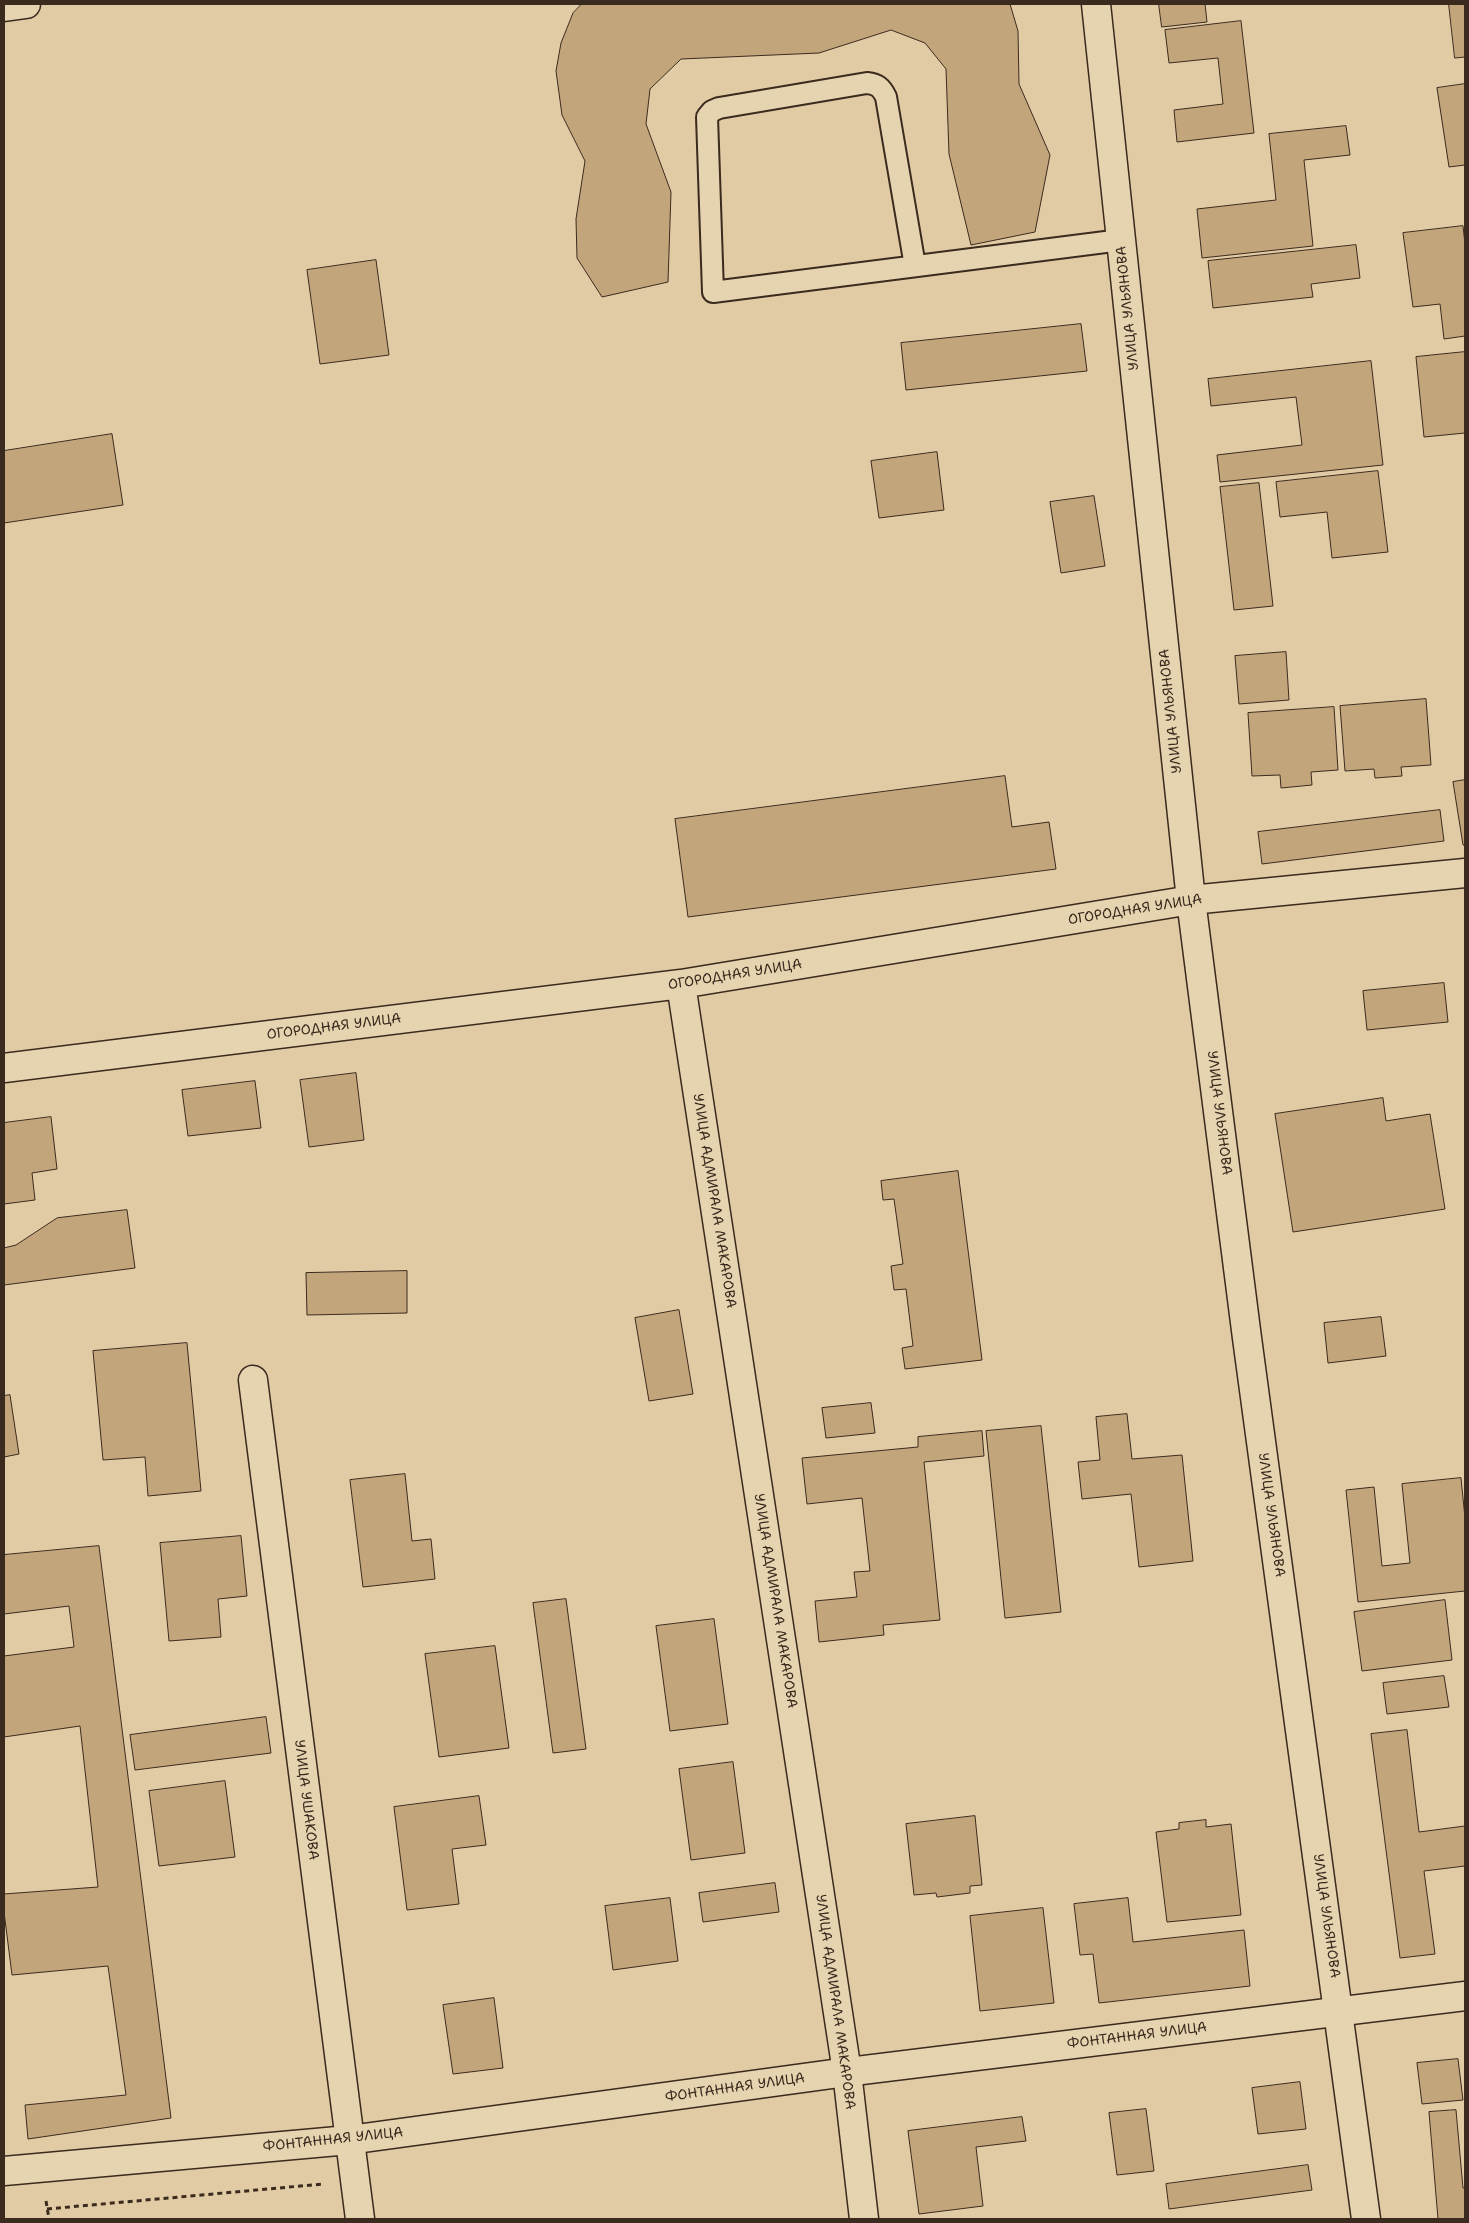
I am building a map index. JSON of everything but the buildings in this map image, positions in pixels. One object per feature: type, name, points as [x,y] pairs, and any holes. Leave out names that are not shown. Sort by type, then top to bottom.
[{"type":"street","points":[[4,7],[26,4]]},
{"type":"street","name":"УЛИЦА УЛЬЯНОВА","points":[[1096,4],[1191,900],[1366,2219]]},
{"type":"street","name":"ОГОРОДНАЯ УЛИЦА","points":[[4,1068],[681,984],[1191,900],[1465,872]]},
{"type":"street","name":"УЛИЦА АДМИРАЛА МАКАРОВА","points":[[681,984],[846,2072],[864,2219]]},
{"type":"street","name":"УЛИЦА УШАКОВА","points":[[252,1380],[360,2219]]},
{"type":"street","name":"ФОНТАННАЯ УЛИЦА","points":[[4,2171],[349,2140],[846,2072],[1465,1996]]},
{"type":"lane","points":[[915,266],[886,97],[882,89],[875,84],[867,83],[720,108],[712,111],[707,117],[713,292],[1121,240]]},
{"type":"path","points":[[47,2209],[355,2182]]}]
